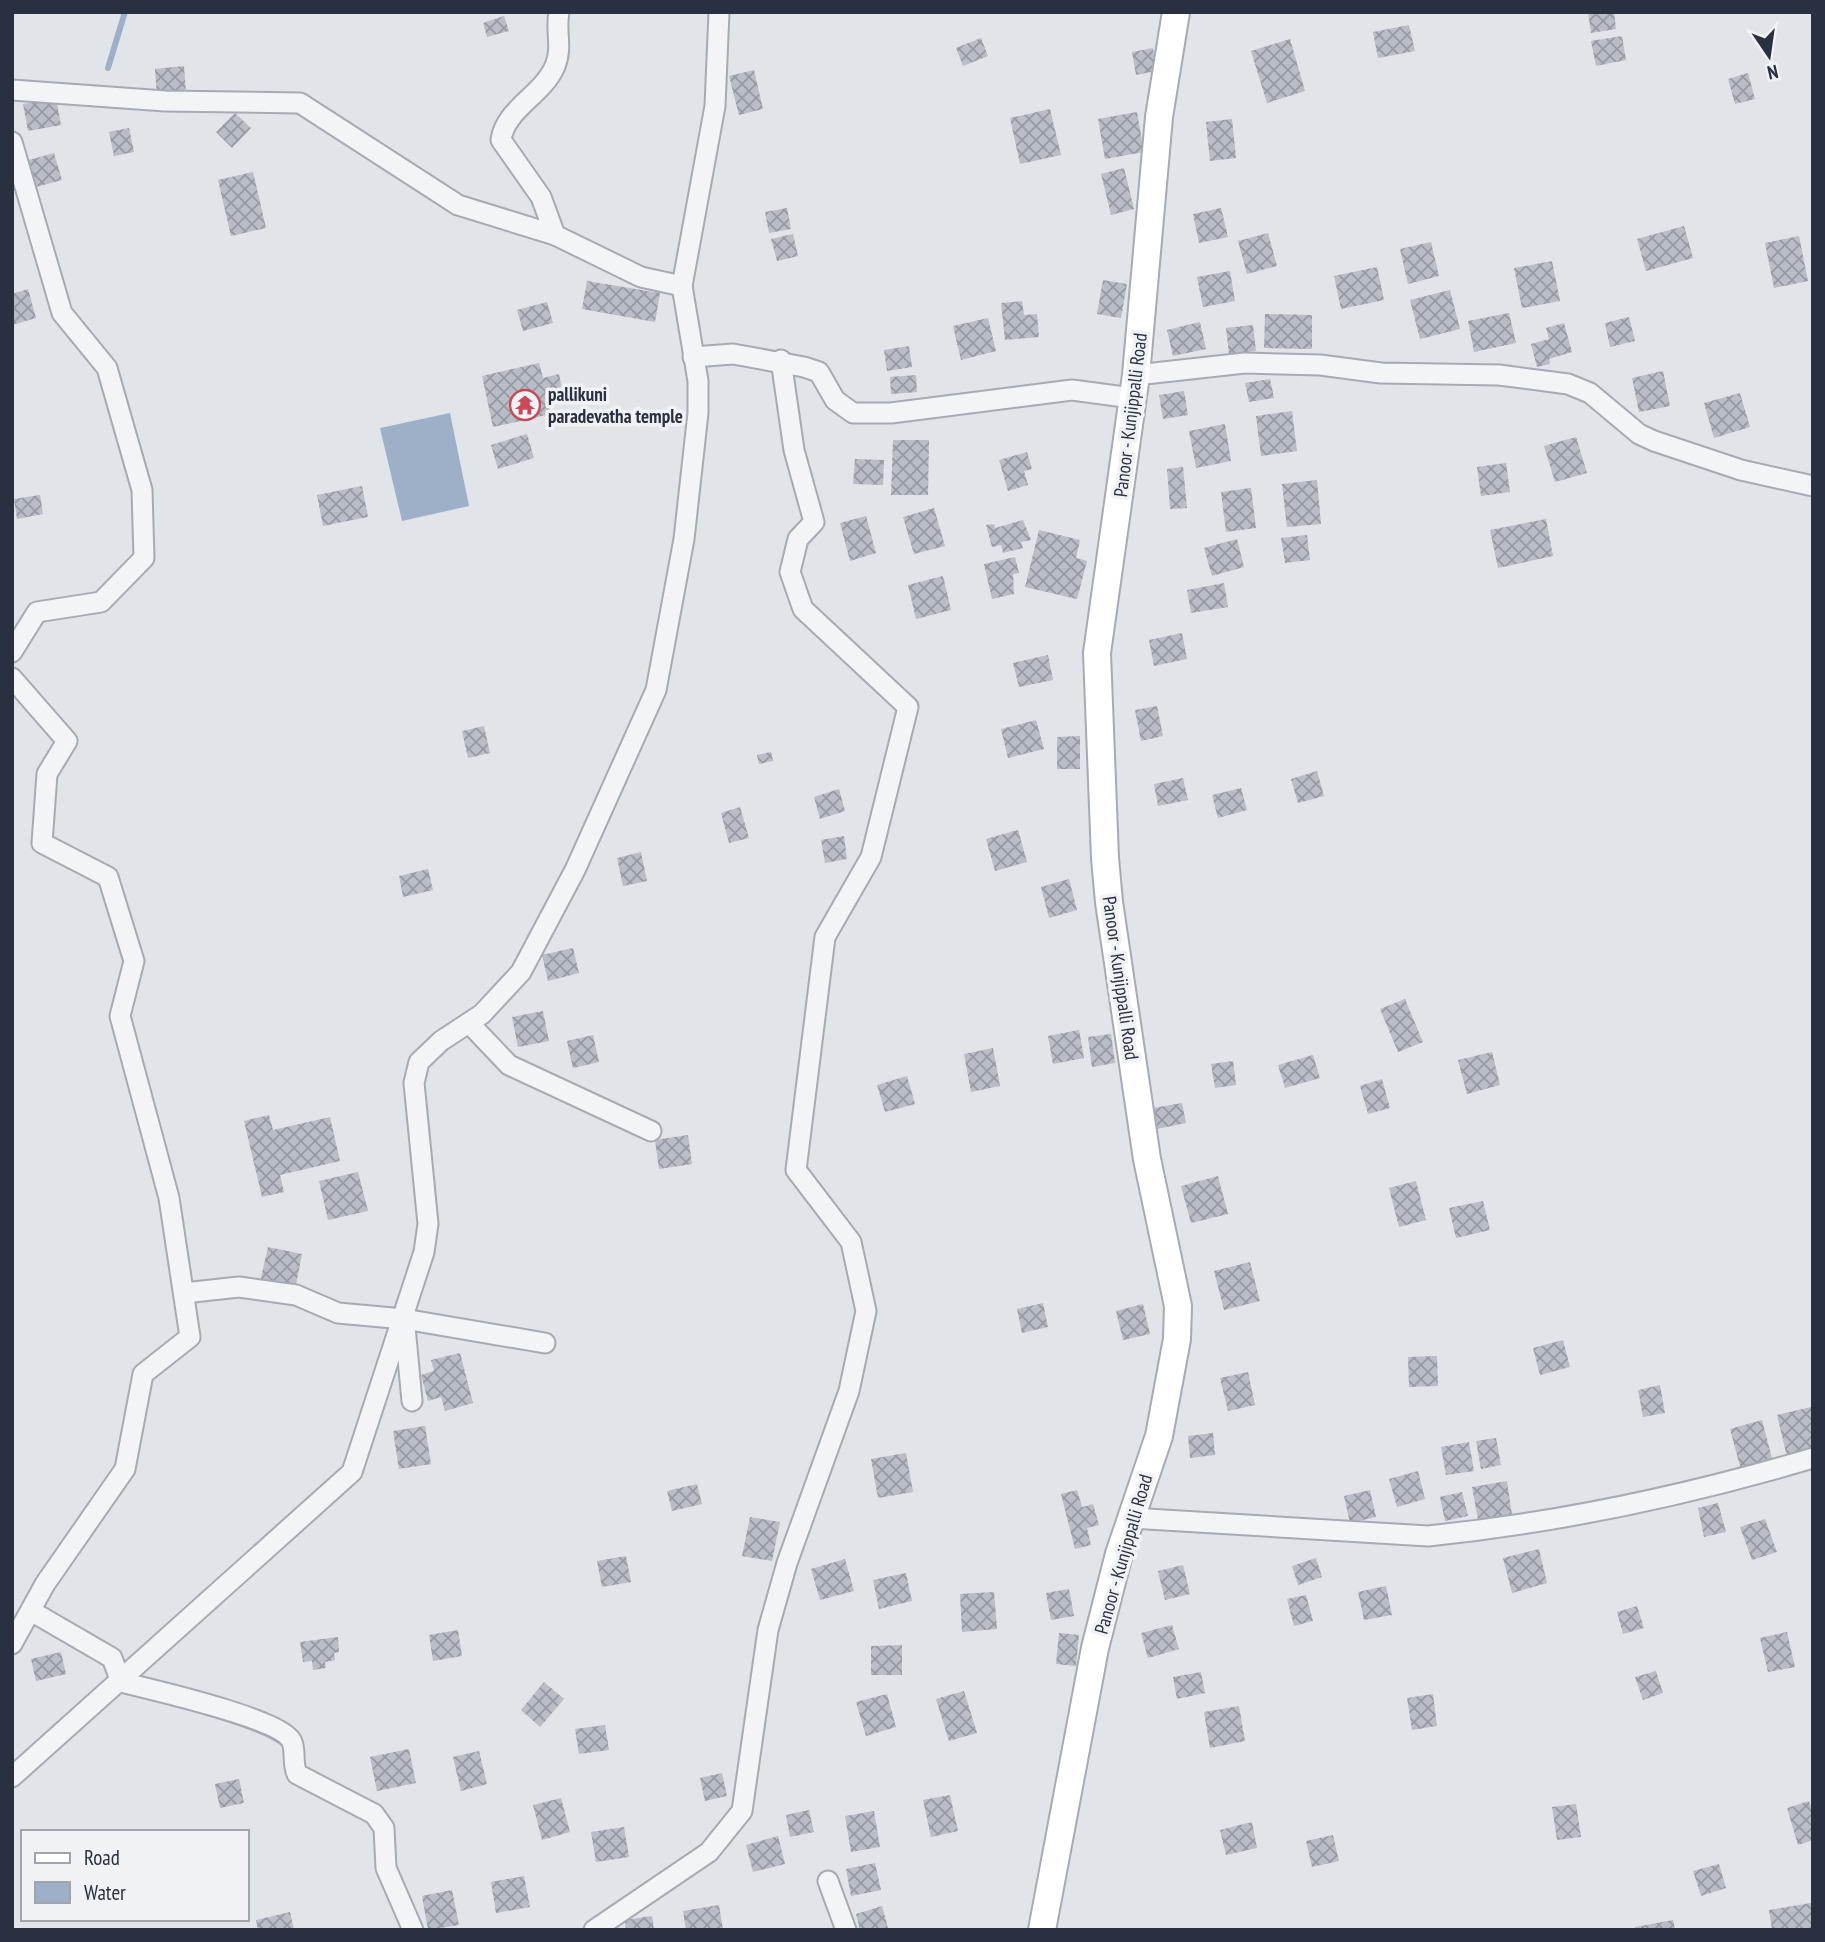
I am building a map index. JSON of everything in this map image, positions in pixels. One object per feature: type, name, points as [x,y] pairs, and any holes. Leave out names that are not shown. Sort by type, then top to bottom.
[{"type":"main road","name":"Panoor - Kunjippalli Road","points":[[1042,1930],[1095,1648],[1131,1518],[1158,1436],[1177,1339],[1178,1306],[1147,1159],[1109,902],[1103,832],[1097,653],[1117,524],[1134,386],[1159,117],[1176,12]]},
{"type":"street","points":[[555,235],[541,197],[501,140],[502,127],[546,82],[555,66],[561,45],[559,12]]},
{"type":"street","points":[[12,1777],[352,1472],[424,1252],[428,1224],[414,1083],[419,1062],[501,996],[521,972],[575,870],[656,690],[684,539],[698,413],[698,381],[682,286],[715,106],[719,12]]},
{"type":"street","points":[[12,89],[165,101],[300,103],[458,205],[555,235],[641,277],[682,286]]},
{"type":"street","points":[[12,142],[62,313],[107,368],[142,490],[144,558],[101,602],[37,612],[12,652]]},
{"type":"street","points":[[692,357],[733,354],[782,360],[819,372],[835,401],[853,413],[891,413],[1072,390],[1134,386],[1245,363],[1320,365],[1381,373],[1499,375],[1568,384],[1590,393],[1639,434],[1654,441],[1741,470],[1813,486]]},
{"type":"street","points":[[594,1930],[709,1852],[742,1811],[768,1630],[787,1563],[849,1391],[866,1311],[851,1242],[796,1170],[825,937],[871,857],[908,708],[803,609],[790,572],[798,539],[814,522],[794,450],[782,360]]},
{"type":"street","points":[[12,678],[67,741],[47,774],[42,843],[108,877],[134,961],[120,1016],[169,1198],[190,1337],[143,1374],[125,1469],[45,1584],[12,1644]]},
{"type":"street","points":[[469,1023],[509,1065],[651,1131]]},
{"type":"street","points":[[184,1293],[239,1287],[296,1295],[338,1314],[404,1319],[545,1343]]},
{"type":"street","points":[[404,1319],[412,1401]]},
{"type":"street","points":[[1131,1518],[1428,1536],[1476,1531],[1663,1497],[1813,1458]]},
{"type":"street","points":[[31,1611],[112,1658],[121,1682]]},
{"type":"street","points":[[121,1682],[251,1717],[287,1735],[292,1742],[297,1773],[374,1814],[379,1821],[383,1828],[386,1868],[413,1930]]},
{"type":"street","points":[[828,1881],[846,1930]]},
{"type":"water","points":[[450,413],[469,506],[402,521],[380,428]]},
{"type":"building","points":[[1588,12],[1614,12],[1616,29],[1591,33]]},
{"type":"building","points":[[504,16],[509,31],[487,37],[483,23]]},
{"type":"building","points":[[1409,25],[1415,51],[1378,58],[1373,32]]},
{"type":"building","points":[[1622,36],[1626,60],[1596,66],[1591,41]]},
{"type":"building","points":[[981,38],[988,56],[963,66],[956,48]]},
{"type":"building","points":[[1290,39],[1305,91],[1267,103],[1251,51]]},
{"type":"building","points":[[1153,48],[1156,71],[1136,75],[1132,52]]},
{"type":"building","points":[[184,66],[186,93],[157,96],[155,69]]},
{"type":"building","points":[[754,70],[763,109],[739,115],[729,76]]},
{"type":"building","points":[[1748,73],[1755,99],[1735,104],[1728,79]]},
{"type":"building","points":[[56,99],[61,125],[28,131],[23,104]]},
{"type":"building","points":[[1050,109],[1061,155],[1020,164],[1010,118]]},
{"type":"building","points":[[1137,112],[1144,152],[1105,159],[1098,119]]},
{"type":"building","points":[[235,113],[251,128],[232,148],[216,132]]},
{"type":"building","points":[[1232,119],[1236,158],[1210,161],[1206,122]]},
{"type":"building","points":[[129,128],[134,152],[114,156],[109,132]]},
{"type":"building","points":[[54,153],[62,180],[36,187],[29,160]]},
{"type":"building","points":[[1124,168],[1134,209],[1111,215],[1101,174]]},
{"type":"building","points":[[253,172],[266,228],[231,236],[218,180]]},
{"type":"building","points":[[787,208],[791,229],[769,233],[765,212]]},
{"type":"building","points":[[1221,208],[1228,237],[1199,243],[1193,214]]},
{"type":"building","points":[[1684,226],[1693,258],[1646,271],[1637,239]]},
{"type":"building","points":[[1268,233],[1277,266],[1247,274],[1238,241]]},
{"type":"building","points":[[793,234],[798,256],[777,261],[771,239]]},
{"type":"building","points":[[1799,236],[1808,281],[1774,288],[1765,243]]},
{"type":"building","points":[[1431,242],[1439,276],[1408,284],[1400,249]]},
{"type":"building","points":[[1552,261],[1560,301],[1522,308],[1514,268]]},
{"type":"building","points":[[1377,267],[1384,300],[1341,309],[1334,276]]},
{"type":"building","points":[[1230,271],[1235,301],[1203,307],[1197,277]]},
{"type":"building","points":[[1103,280],[1127,284],[1121,318],[1097,314]]},
{"type":"building","points":[[587,281],[660,293],[655,322],[582,309]]},
{"type":"building","points":[[28,289],[36,318],[12,325],[12,294]]},
{"type":"building","points":[[1450,290],[1460,329],[1420,339],[1410,300]]},
{"type":"building","points":[[1022,301],[1024,315],[1037,314],[1039,337],[1005,340],[1001,303]]},
{"type":"building","points":[[547,302],[553,323],[523,331],[517,310]]},
{"type":"building","points":[[1509,313],[1516,343],[1474,352],[1468,321]]},
{"type":"building","points":[[1265,314],[1312,315],[1312,349],[1264,348]]},
{"type":"building","points":[[1629,317],[1635,341],[1610,347],[1605,323]]},
{"type":"building","points":[[988,318],[996,351],[961,360],[953,326]]},
{"type":"building","points":[[1200,322],[1206,349],[1173,356],[1167,330]]},
{"type":"building","points":[[1564,323],[1572,352],[1549,359],[1550,364],[1537,367],[1531,344],[1549,339],[1546,328]]},
{"type":"building","points":[[1253,325],[1256,351],[1229,354],[1226,328]]},
{"type":"building","points":[[909,346],[912,367],[887,371],[884,350]]},
{"type":"building","points":[[539,363],[543,378],[559,374],[563,394],[547,398],[551,414],[493,427],[482,376]]},
{"type":"building","points":[[1663,371],[1670,406],[1639,412],[1632,378]]},
{"type":"building","points":[[916,375],[917,392],[891,394],[890,377]]},
{"type":"building","points":[[1270,379],[1274,398],[1249,402],[1245,383]]},
{"type":"building","points":[[1184,391],[1188,415],[1163,419],[1159,395]]},
{"type":"building","points":[[1740,393],[1750,427],[1714,438],[1704,403]]},
{"type":"building","points":[[1292,411],[1297,451],[1261,456],[1256,416]]},
{"type":"building","points":[[1225,424],[1231,461],[1196,468],[1189,431]]},
{"type":"building","points":[[527,434],[534,458],[498,469],[491,445]]},
{"type":"building","points":[[1576,437],[1587,473],[1555,482],[1544,446]]},
{"type":"building","points":[[893,440],[929,440],[928,495],[891,495]]},
{"type":"building","points":[[1027,452],[1032,469],[1024,471],[1028,485],[1008,491],[999,460]]},
{"type":"building","points":[[855,459],[884,460],[883,485],[853,484]]},
{"type":"building","points":[[1506,463],[1510,492],[1481,496],[1477,467]]},
{"type":"building","points":[[1183,467],[1187,508],[1170,509],[1167,469]]},
{"type":"building","points":[[1317,480],[1321,524],[1287,527],[1282,484]]},
{"type":"building","points":[[362,486],[368,517],[323,526],[317,495]]},
{"type":"building","points":[[1251,488],[1256,528],[1226,532],[1221,492]]},
{"type":"building","points":[[40,495],[43,514],[17,519],[14,499]]},
{"type":"building","points":[[934,508],[945,546],[914,554],[903,517]]},
{"type":"building","points":[[866,516],[876,553],[850,561],[840,523]]},
{"type":"building","points":[[1546,519],[1553,556],[1498,568],[1490,530]]},
{"type":"building","points":[[1023,520],[1031,540],[1021,542],[1023,548],[1003,553],[1001,545],[992,547],[986,525],[994,524],[995,528]]},
{"type":"building","points":[[1039,530],[1080,540],[1076,558],[1087,561],[1077,599],[1025,587]]},
{"type":"building","points":[[1307,535],[1310,560],[1285,563],[1281,538]]},
{"type":"building","points":[[1237,539],[1244,567],[1212,576],[1204,548]]},
{"type":"building","points":[[1015,557],[1019,573],[1013,574],[1014,594],[992,599],[984,564]]},
{"type":"building","points":[[943,576],[951,610],[916,619],[908,585]]},
{"type":"building","points":[[1224,583],[1228,607],[1191,613],[1187,590]]},
{"type":"building","points":[[1182,633],[1187,659],[1154,666],[1149,640]]},
{"type":"building","points":[[1048,655],[1053,680],[1019,687],[1013,663]]},
{"type":"building","points":[[1157,706],[1163,736],[1141,741],[1135,710]]},
{"type":"building","points":[[1036,720],[1044,749],[1008,758],[1001,729]]},
{"type":"building","points":[[484,726],[490,753],[468,758],[462,731]]},
{"type":"building","points":[[1080,736],[1080,769],[1057,769],[1057,737]]},
{"type":"building","points":[[771,752],[773,761],[759,764],[757,755]]},
{"type":"building","points":[[1317,771],[1324,796],[1298,803],[1291,779]]},
{"type":"building","points":[[1183,778],[1188,800],[1158,806],[1154,784]]},
{"type":"building","points":[[1241,788],[1247,810],[1218,818],[1212,795]]},
{"type":"building","points":[[839,789],[845,811],[820,819],[814,797]]},
{"type":"building","points":[[740,807],[749,838],[729,843],[721,813]]},
{"type":"building","points":[[1018,830],[1027,862],[995,871],[986,839]]},
{"type":"building","points":[[844,836],[847,859],[825,863],[821,840]]},
{"type":"building","points":[[641,852],[647,881],[623,886],[617,858]]},
{"type":"building","points":[[428,869],[433,890],[403,897],[399,876]]},
{"type":"building","points":[[1069,879],[1077,910],[1049,918],[1041,887]]},
{"type":"building","points":[[573,948],[579,973],[548,981],[542,955]]},
{"type":"building","points":[[1405,999],[1423,1042],[1398,1052],[1380,1009]]},
{"type":"building","points":[[543,1011],[549,1041],[518,1047],[512,1017]]},
{"type":"building","points":[[1079,1030],[1084,1058],[1053,1064],[1048,1036]]},
{"type":"building","points":[[1111,1034],[1115,1063],[1092,1067],[1088,1037]]},
{"type":"building","points":[[593,1035],[599,1062],[573,1068],[567,1041]]},
{"type":"building","points":[[993,1048],[1000,1086],[971,1092],[964,1054]]},
{"type":"building","points":[[1492,1052],[1500,1085],[1467,1094],[1458,1060]]},
{"type":"building","points":[[1313,1055],[1320,1078],[1285,1088],[1278,1065]]},
{"type":"building","points":[[1233,1061],[1236,1085],[1215,1088],[1211,1064]]},
{"type":"building","points":[[907,1076],[915,1104],[885,1112],[877,1085]]},
{"type":"building","points":[[1382,1079],[1390,1108],[1368,1114],[1360,1086]]},
{"type":"building","points":[[1182,1103],[1186,1123],[1157,1129],[1153,1108]]},
{"type":"building","points":[[269,1115],[273,1130],[330,1117],[340,1161],[280,1175],[284,1192],[262,1197],[244,1121]]},
{"type":"building","points":[[688,1135],[692,1164],[659,1169],[655,1140]]},
{"type":"building","points":[[358,1172],[368,1211],[328,1220],[319,1181]]},
{"type":"building","points":[[1218,1176],[1228,1214],[1191,1223],[1181,1186]]},
{"type":"building","points":[[1416,1181],[1426,1220],[1399,1227],[1389,1188]]},
{"type":"building","points":[[1483,1201],[1490,1230],[1456,1238],[1449,1208]]},
{"type":"building","points":[[268,1247],[302,1254],[295,1290],[260,1282]]},
{"type":"building","points":[[1250,1262],[1260,1301],[1224,1310],[1214,1271]]},
{"type":"building","points":[[1043,1303],[1048,1327],[1022,1333],[1017,1309]]},
{"type":"building","points":[[1143,1304],[1150,1334],[1123,1340],[1116,1311]]},
{"type":"building","points":[[1563,1340],[1570,1367],[1540,1375],[1533,1348]]},
{"type":"building","points":[[460,1353],[473,1403],[445,1411],[441,1397],[428,1401],[421,1375],[434,1371],[431,1360]]},
{"type":"building","points":[[1437,1356],[1438,1386],[1409,1387],[1408,1357]]},
{"type":"building","points":[[1248,1372],[1255,1405],[1228,1411],[1220,1378]]},
{"type":"building","points":[[1660,1385],[1665,1413],[1643,1417],[1638,1390]]},
{"type":"building","points":[[1811,1407],[1813,1451],[1787,1457],[1777,1415]]},
{"type":"building","points":[[1762,1420],[1773,1462],[1741,1470],[1730,1429]]},
{"type":"building","points":[[425,1426],[431,1464],[399,1469],[393,1431]]},
{"type":"building","points":[[1213,1433],[1215,1455],[1190,1458],[1188,1436]]},
{"type":"building","points":[[1496,1438],[1501,1465],[1481,1469],[1476,1441]]},
{"type":"building","points":[[1469,1442],[1474,1471],[1446,1475],[1441,1447]]},
{"type":"building","points":[[906,1453],[913,1492],[878,1498],[871,1459]]},
{"type":"building","points":[[1418,1471],[1425,1499],[1397,1507],[1389,1479]]},
{"type":"building","points":[[1507,1481],[1512,1515],[1478,1520],[1472,1487]]},
{"type":"building","points":[[697,1484],[702,1504],[672,1511],[667,1491]]},
{"type":"building","points":[[1077,1490],[1082,1507],[1093,1504],[1099,1525],[1087,1528],[1091,1545],[1075,1549],[1061,1494]]},
{"type":"building","points":[[1370,1490],[1376,1517],[1350,1523],[1344,1496]]},
{"type":"building","points":[[1462,1492],[1468,1516],[1445,1521],[1440,1497]]},
{"type":"building","points":[[1718,1503],[1726,1532],[1704,1537],[1698,1508]]},
{"type":"building","points":[[750,1517],[780,1522],[772,1561],[742,1556]]},
{"type":"building","points":[[1765,1519],[1777,1552],[1752,1560],[1740,1527]]},
{"type":"building","points":[[1539,1549],[1547,1583],[1512,1593],[1503,1558]]},
{"type":"building","points":[[626,1556],[631,1582],[602,1587],[597,1561]]},
{"type":"building","points":[[1316,1558],[1322,1577],[1298,1585],[1292,1566]]},
{"type":"building","points":[[845,1559],[854,1591],[820,1600],[811,1569]]},
{"type":"building","points":[[1183,1565],[1190,1594],[1165,1600],[1158,1571]]},
{"type":"building","points":[[906,1573],[912,1601],[879,1609],[873,1580]]},
{"type":"building","points":[[1386,1586],[1392,1615],[1364,1620],[1358,1592]]},
{"type":"building","points":[[1069,1589],[1074,1616],[1051,1620],[1046,1593]]},
{"type":"building","points":[[994,1592],[997,1629],[962,1632],[960,1594]]},
{"type":"building","points":[[1306,1595],[1313,1621],[1294,1626],[1287,1599]]},
{"type":"building","points":[[1637,1606],[1644,1628],[1623,1634],[1617,1612]]},
{"type":"building","points":[[1172,1625],[1179,1649],[1148,1658],[1141,1633]]},
{"type":"building","points":[[458,1630],[462,1656],[433,1661],[429,1635]]},
{"type":"building","points":[[1787,1632],[1795,1667],[1768,1672],[1760,1638]]},
{"type":"building","points":[[1059,1633],[1079,1635],[1076,1666],[1056,1664]]},
{"type":"building","points":[[338,1637],[339,1652],[334,1653],[335,1660],[325,1662],[326,1668],[313,1670],[312,1661],[303,1662],[300,1642]]},
{"type":"building","points":[[902,1645],[902,1675],[871,1675],[871,1646]]},
{"type":"building","points":[[61,1652],[66,1674],[36,1681],[31,1659]]},
{"type":"building","points":[[1656,1671],[1663,1693],[1643,1700],[1635,1677]]},
{"type":"building","points":[[1201,1672],[1205,1693],[1177,1699],[1173,1677]]},
{"type":"building","points":[[544,1682],[564,1699],[540,1727],[521,1710]]},
{"type":"building","points":[[964,1691],[977,1733],[949,1741],[936,1699]]},
{"type":"building","points":[[887,1694],[896,1727],[866,1736],[856,1702]]},
{"type":"building","points":[[1433,1694],[1437,1726],[1412,1730],[1407,1698]]},
{"type":"building","points":[[1239,1706],[1245,1741],[1210,1748],[1204,1712]]},
{"type":"building","points":[[605,1725],[609,1750],[579,1754],[575,1729]]},
{"type":"building","points":[[409,1749],[416,1783],[377,1791],[370,1757]]},
{"type":"building","points":[[479,1751],[487,1784],[461,1791],[453,1757]]},
{"type":"building","points":[[722,1773],[727,1796],[705,1801],[700,1778]]},
{"type":"building","points":[[239,1779],[244,1803],[220,1808],[215,1784]]},
{"type":"building","points":[[950,1795],[958,1831],[931,1837],[923,1800]]},
{"type":"building","points":[[561,1798],[570,1832],[542,1840],[533,1805]]},
{"type":"building","points":[[1809,1801],[1813,1813],[1813,1840],[1798,1845],[1787,1808]]},
{"type":"building","points":[[1576,1804],[1581,1837],[1557,1840],[1552,1807]]},
{"type":"building","points":[[809,1810],[814,1832],[790,1837],[786,1815]]},
{"type":"building","points":[[874,1811],[880,1847],[851,1852],[845,1816]]},
{"type":"building","points":[[1252,1822],[1257,1848],[1226,1855],[1220,1830]]},
{"type":"building","points":[[624,1827],[629,1857],[596,1862],[591,1832]]},
{"type":"building","points":[[1333,1835],[1339,1861],[1312,1867],[1306,1841]]},
{"type":"building","points":[[778,1836],[785,1864],[753,1872],[746,1845]]},
{"type":"building","points":[[875,1863],[881,1890],[851,1896],[846,1869]]},
{"type":"building","points":[[1719,1864],[1726,1888],[1701,1896],[1693,1871]]},
{"type":"building","points":[[524,1876],[530,1907],[496,1913],[491,1882]]},
{"type":"building","points":[[452,1890],[459,1925],[428,1930],[422,1896]]},
{"type":"building","points":[[1811,1903],[1813,1930],[1772,1930],[1769,1910]]},
{"type":"building","points":[[719,1905],[723,1930],[686,1930],[683,1911]]},
{"type":"building","points":[[882,1906],[888,1928],[860,1930],[856,1914]]},
{"type":"building","points":[[290,1912],[294,1930],[258,1930],[256,1920]]},
{"type":"building","points":[[652,1916],[654,1930],[626,1930],[625,1920]]},
{"type":"building","points":[[1673,1920],[1675,1930],[1635,1930],[1635,1927]]},
{"type":"waterway","points":[[108,68],[125,12]]},
{"type":"place","name":"pallikuni paradevatha temple","points":[[525,405]]}]
